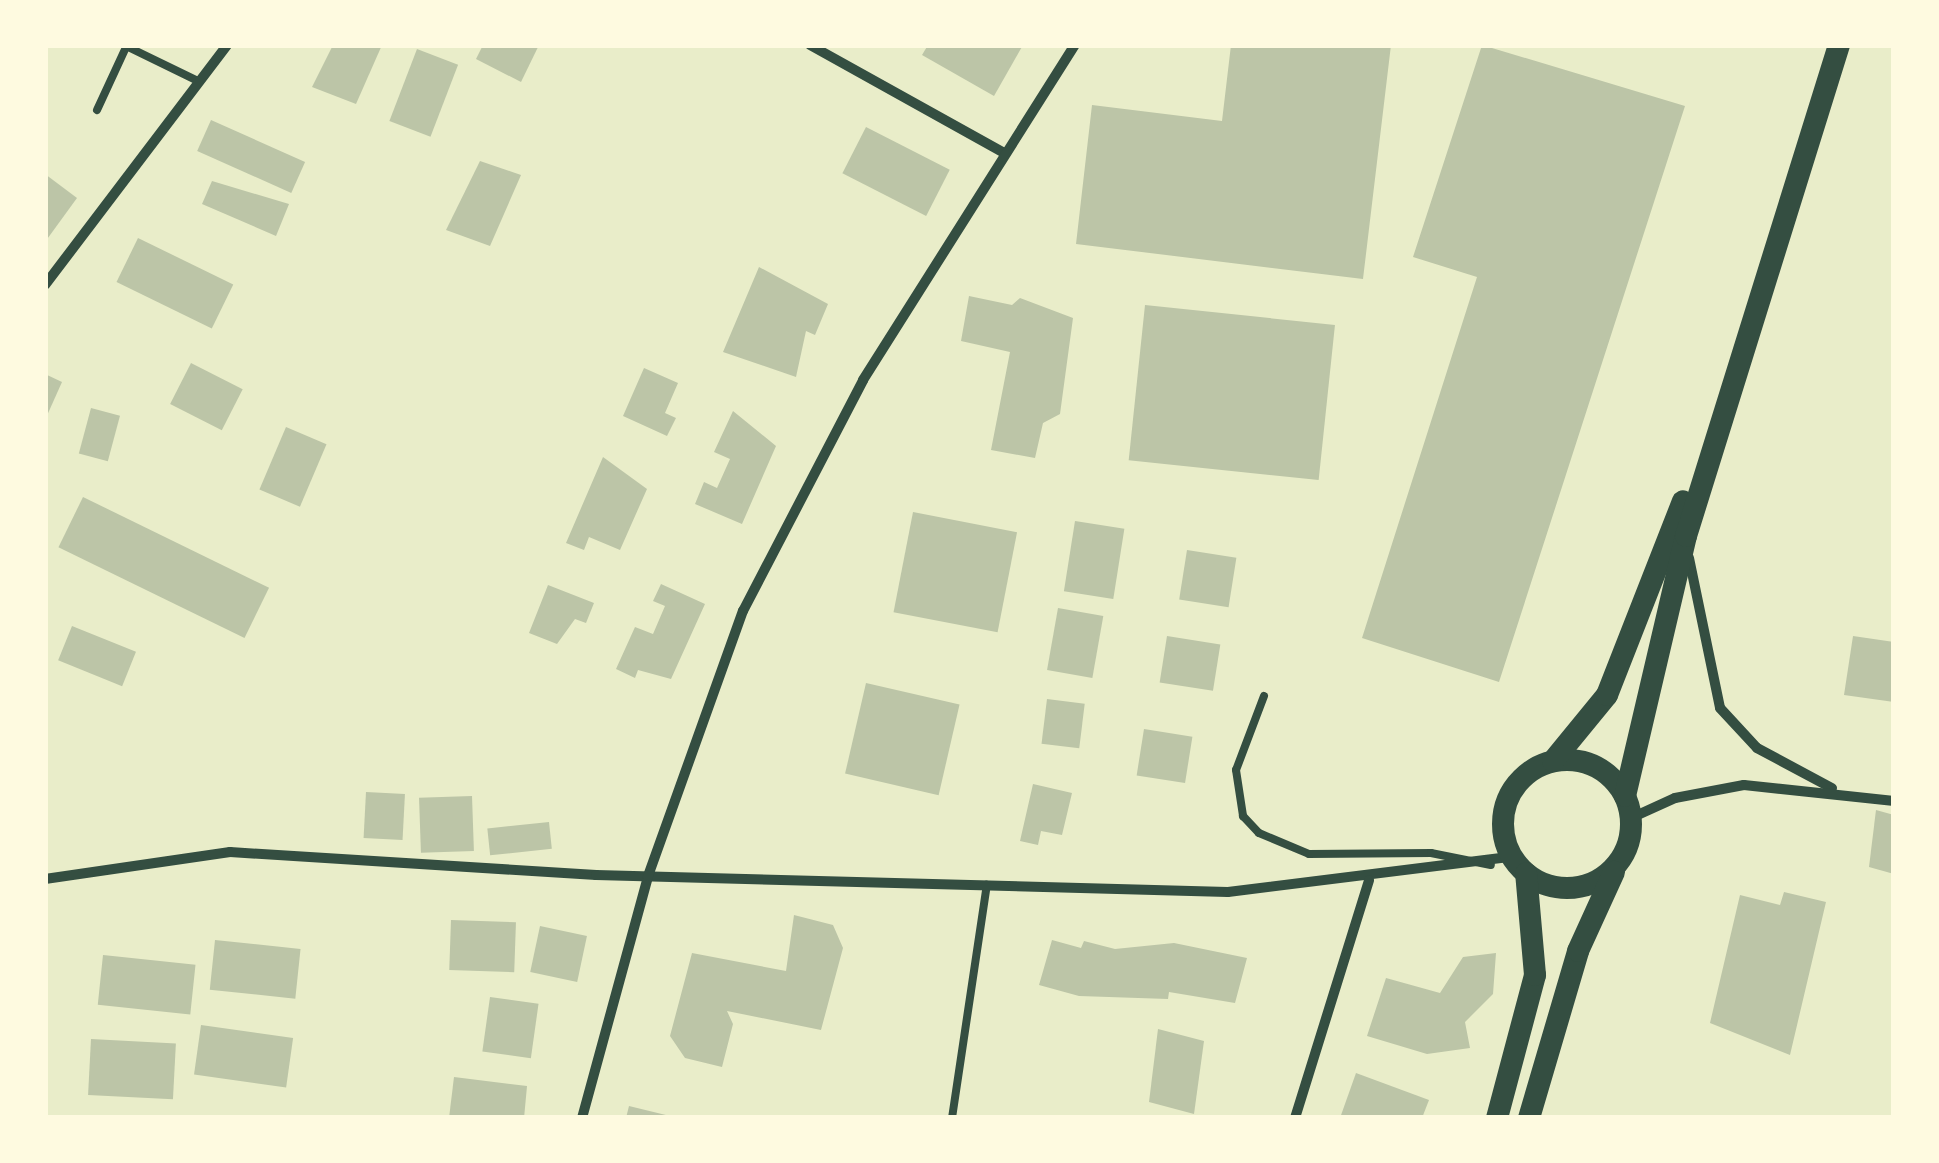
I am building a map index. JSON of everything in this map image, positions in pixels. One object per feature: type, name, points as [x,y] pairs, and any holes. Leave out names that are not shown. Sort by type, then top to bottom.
[{"type":"main road","points":[[1528,1118],[1578,951],[1619,862],[1686,536],[1839,45]]},
{"type":"main road","points":[[1497,1118],[1534,976],[1509,864],[1508,799],[1553,761],[1608,696],[1740,353]]},
{"type":"main road","points":[[1553,761],[1595,766],[1628,807]]},
{"type":"main road","points":[[1509,864],[1574,887],[1619,862]]},
{"type":"street","points":[[45,285],[227,45]]},
{"type":"street","points":[[810,45],[1002,152]]},
{"type":"street","points":[[582,1118],[648,876],[705,704],[796,501],[1002,152],[1075,45]]},
{"type":"street","points":[[1686,536],[1702,655],[1720,708],[1756,748],[1832,788]]},
{"type":"street","points":[[1628,807],[1705,789],[1832,788],[1894,801]]},
{"type":"street","points":[[45,879],[230,852],[648,876],[1228,892],[1509,864]]},
{"type":"street","points":[[1294,1118],[1369,880]]},
{"type":"lane","points":[[97,110],[127,45],[200,82]]},
{"type":"lane","points":[[1264,696],[1236,770],[1243,816],[1259,832],[1310,854],[1431,853],[1509,864]]},
{"type":"lane","points":[[952,1118],[987,883]]},
{"type":"building","points":[[333,45],[382,45],[356,104],[312,87]]},
{"type":"building","points":[[483,45],[539,45],[521,82],[476,59]]},
{"type":"building","points":[[928,45],[1023,45],[994,96],[922,55]]},
{"type":"building","points":[[1231,45],[1391,45],[1363,279],[1076,244],[1092,105],[1222,121]]},
{"type":"building","points":[[1482,45],[1685,106],[1499,682],[1362,638],[1477,277],[1413,257]]},
{"type":"building","points":[[417,49],[458,65],[430,137],[389,121]]},
{"type":"building","points":[[211,120],[305,162],[291,193],[197,151]]},
{"type":"building","points":[[866,127],[950,170],[926,216],[842,173]]},
{"type":"building","points":[[480,161],[521,175],[490,246],[446,230]]},
{"type":"building","points":[[45,174],[77,198],[45,242]]},
{"type":"building","points":[[212,181],[289,204],[276,236],[202,204]]},
{"type":"building","points":[[138,238],[233,284],[212,329],[117,282]]},
{"type":"building","points":[[759,267],[828,304],[815,335],[806,331],[796,377],[723,352]]},
{"type":"building","points":[[969,296],[1012,305],[1020,298],[1073,318],[1060,414],[1043,423],[1035,458],[991,450],[1010,352],[961,341]]},
{"type":"building","points":[[1145,305],[1335,325],[1319,480],[1129,460]]},
{"type":"building","points":[[191,363],[243,389],[222,430],[170,404]]},
{"type":"building","points":[[644,368],[678,383],[665,413],[676,418],[667,436],[623,416]]},
{"type":"building","points":[[45,374],[62,382],[45,420]]},
{"type":"building","points":[[91,408],[120,416],[108,461],[79,453]]},
{"type":"building","points":[[733,411],[776,446],[742,524],[695,504],[704,482],[717,488],[730,459],[714,452]]},
{"type":"building","points":[[286,427],[327,444],[300,507],[259,490]]},
{"type":"building","points":[[603,457],[647,489],[620,550],[589,537],[584,550],[566,543]]},
{"type":"building","points":[[83,497],[269,588],[245,638],[58,547]]},
{"type":"building","points":[[913,512],[1017,532],[998,632],[894,612]]},
{"type":"building","points":[[1075,521],[1124,529],[1113,599],[1064,591]]},
{"type":"building","points":[[1187,550],[1236,558],[1229,607],[1179,599]]},
{"type":"building","points":[[661,584],[705,604],[671,679],[638,670],[635,678],[616,669],[635,627],[653,634],[665,606],[653,601]]},
{"type":"building","points":[[548,585],[594,603],[586,623],[575,619],[557,644],[529,633]]},
{"type":"building","points":[[1058,608],[1103,616],[1092,678],[1047,670]]},
{"type":"building","points":[[72,626],[136,652],[122,686],[58,660]]},
{"type":"building","points":[[1167,636],[1220,644],[1213,691],[1160,682]]},
{"type":"building","points":[[1853,636],[1894,642],[1894,702],[1844,695]]},
{"type":"building","points":[[866,683],[960,705],[939,795],[845,774]]},
{"type":"building","points":[[1047,699],[1085,704],[1079,748],[1042,744]]},
{"type":"building","points":[[1144,729],[1192,737],[1185,783],[1137,775]]},
{"type":"building","points":[[1033,784],[1072,793],[1062,835],[1041,831],[1038,845],[1020,841]]},
{"type":"building","points":[[366,792],[405,794],[403,840],[364,838]]},
{"type":"building","points":[[472,796],[474,851],[421,853],[419,798]]},
{"type":"building","points":[[1876,810],[1894,815],[1894,874],[1869,867]]},
{"type":"building","points":[[549,822],[552,849],[490,855],[487,828]]},
{"type":"building","points":[[1784,892],[1826,902],[1790,1055],[1710,1023],[1740,895],[1780,905]]},
{"type":"building","points":[[794,915],[833,925],[843,948],[821,1030],[727,1011],[733,1024],[722,1067],[685,1058],[670,1036],[692,953],[786,971]]},
{"type":"building","points":[[451,920],[516,922],[514,972],[449,970]]},
{"type":"building","points":[[540,926],[587,936],[577,982],[530,972]]},
{"type":"building","points":[[215,940],[301,949],[295,999],[210,990]]},
{"type":"building","points":[[1052,940],[1081,948],[1084,941],[1115,949],[1174,943],[1247,958],[1235,1003],[1169,992],[1168,999],[1079,996],[1039,985]]},
{"type":"building","points":[[1496,953],[1493,994],[1465,1022],[1470,1048],[1427,1054],[1367,1036],[1386,978],[1440,993],[1463,957]]},
{"type":"building","points":[[103,955],[195,965],[190,1014],[98,1005]]},
{"type":"building","points":[[490,997],[539,1004],[531,1058],[482,1051]]},
{"type":"building","points":[[201,1025],[293,1038],[286,1087],[194,1075]]},
{"type":"building","points":[[1158,1029],[1204,1041],[1194,1114],[1149,1102]]},
{"type":"building","points":[[91,1039],[176,1043],[173,1099],[88,1095]]},
{"type":"building","points":[[1356,1073],[1429,1100],[1422,1118],[1340,1118]]},
{"type":"building","points":[[454,1077],[527,1086],[524,1118],[449,1118]]},
{"type":"building","points":[[629,1106],[674,1117],[674,1118],[626,1118]]}]
